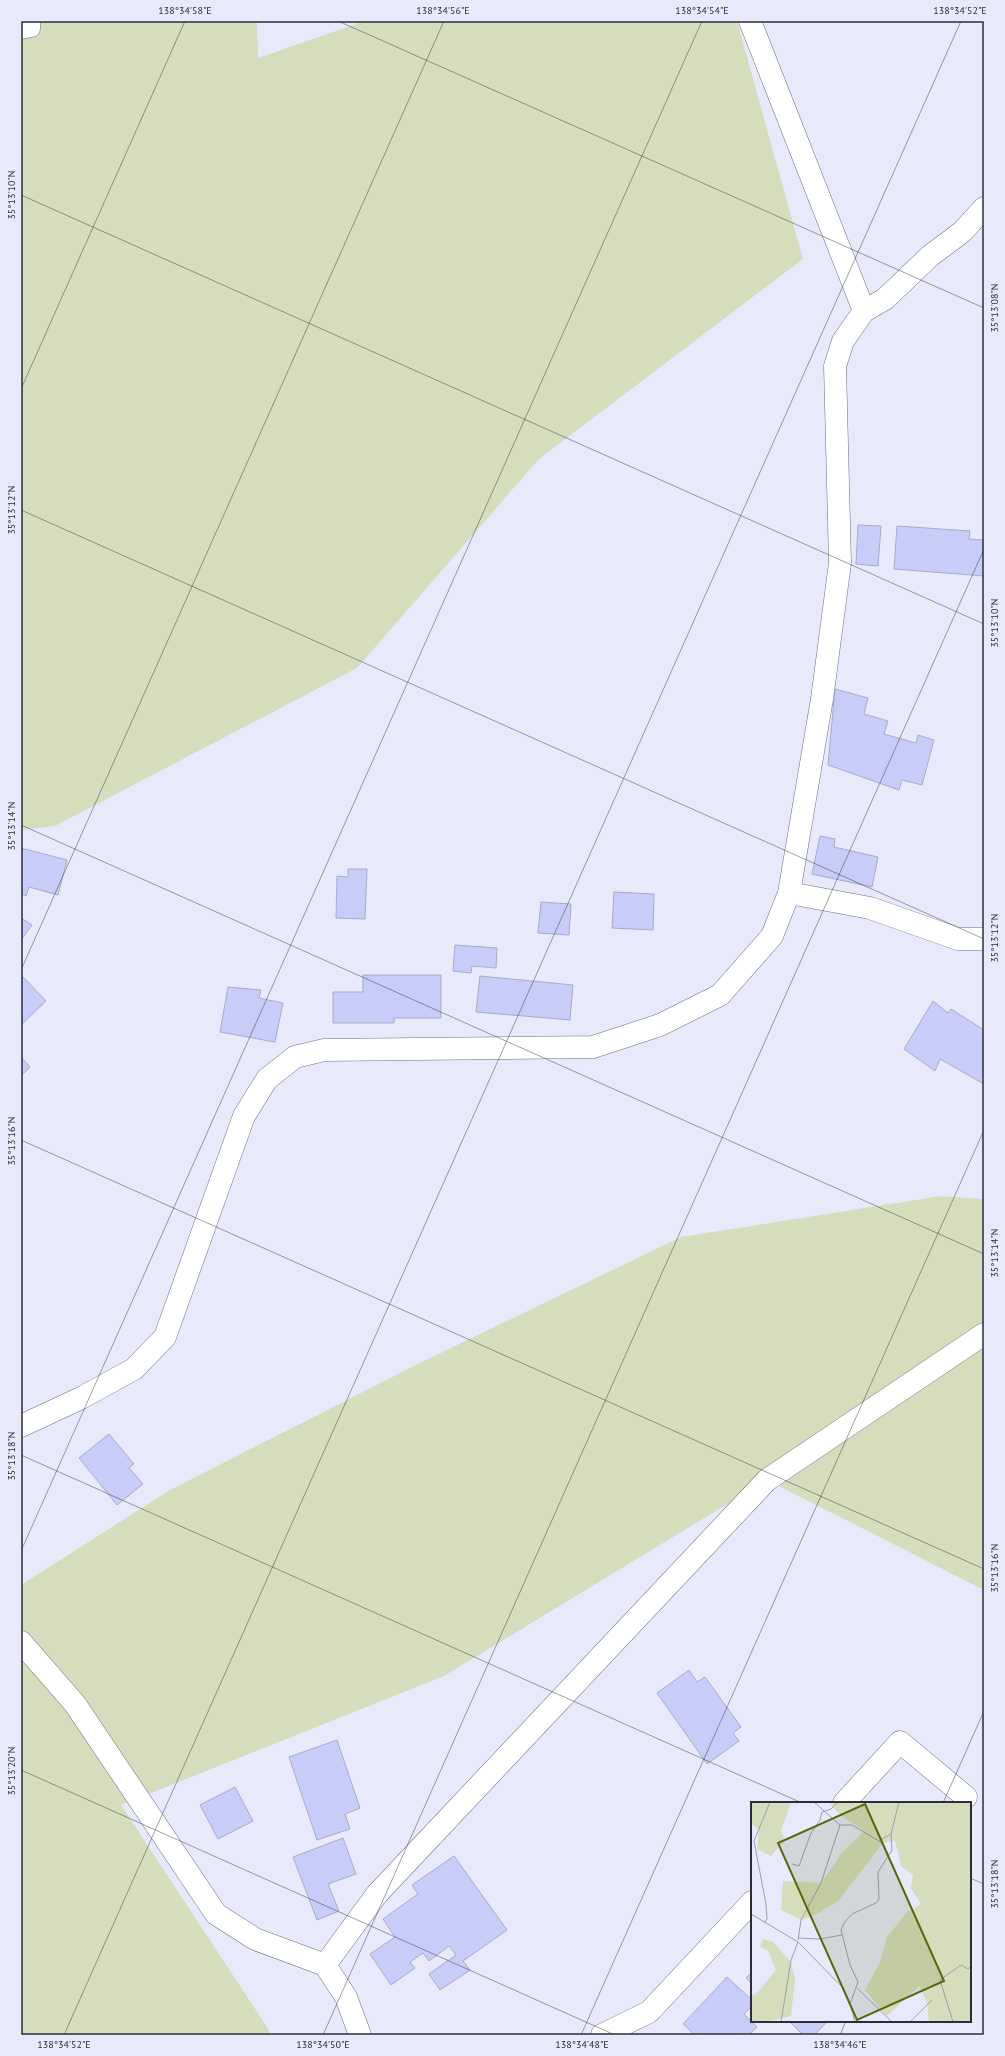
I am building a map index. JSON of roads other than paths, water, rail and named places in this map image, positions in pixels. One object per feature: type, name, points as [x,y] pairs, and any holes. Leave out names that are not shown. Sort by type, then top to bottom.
[{"type":"street","points":[[750,21],[864,312]]},
{"type":"street","points":[[21,1426],[80,1398],[134,1369],[165,1337],[244,1116],[267,1079],[295,1057],[324,1050],[593,1047],[660,1025],[720,995],[772,936],[789,893],[822,699],[840,562],[834,366],[843,341],[864,312],[884,299],[930,256],[962,232],[984,208]]},
{"type":"street","points":[[789,893],[870,908],[958,940],[984,939]]},
{"type":"street","points":[[325,1964],[377,1894],[767,1480],[984,1334]]},
{"type":"street","points":[[21,1642],[75,1704],[216,1914],[255,1939],[325,1964],[346,1997],[360,2035]]},
{"type":"street","points":[[845,1802],[900,1742],[966,1797]]},
{"type":"street","points":[[602,2035],[649,2012],[751,1903]]},
{"type":"lane","points":[[21,31],[32,29],[32,21]]}]
